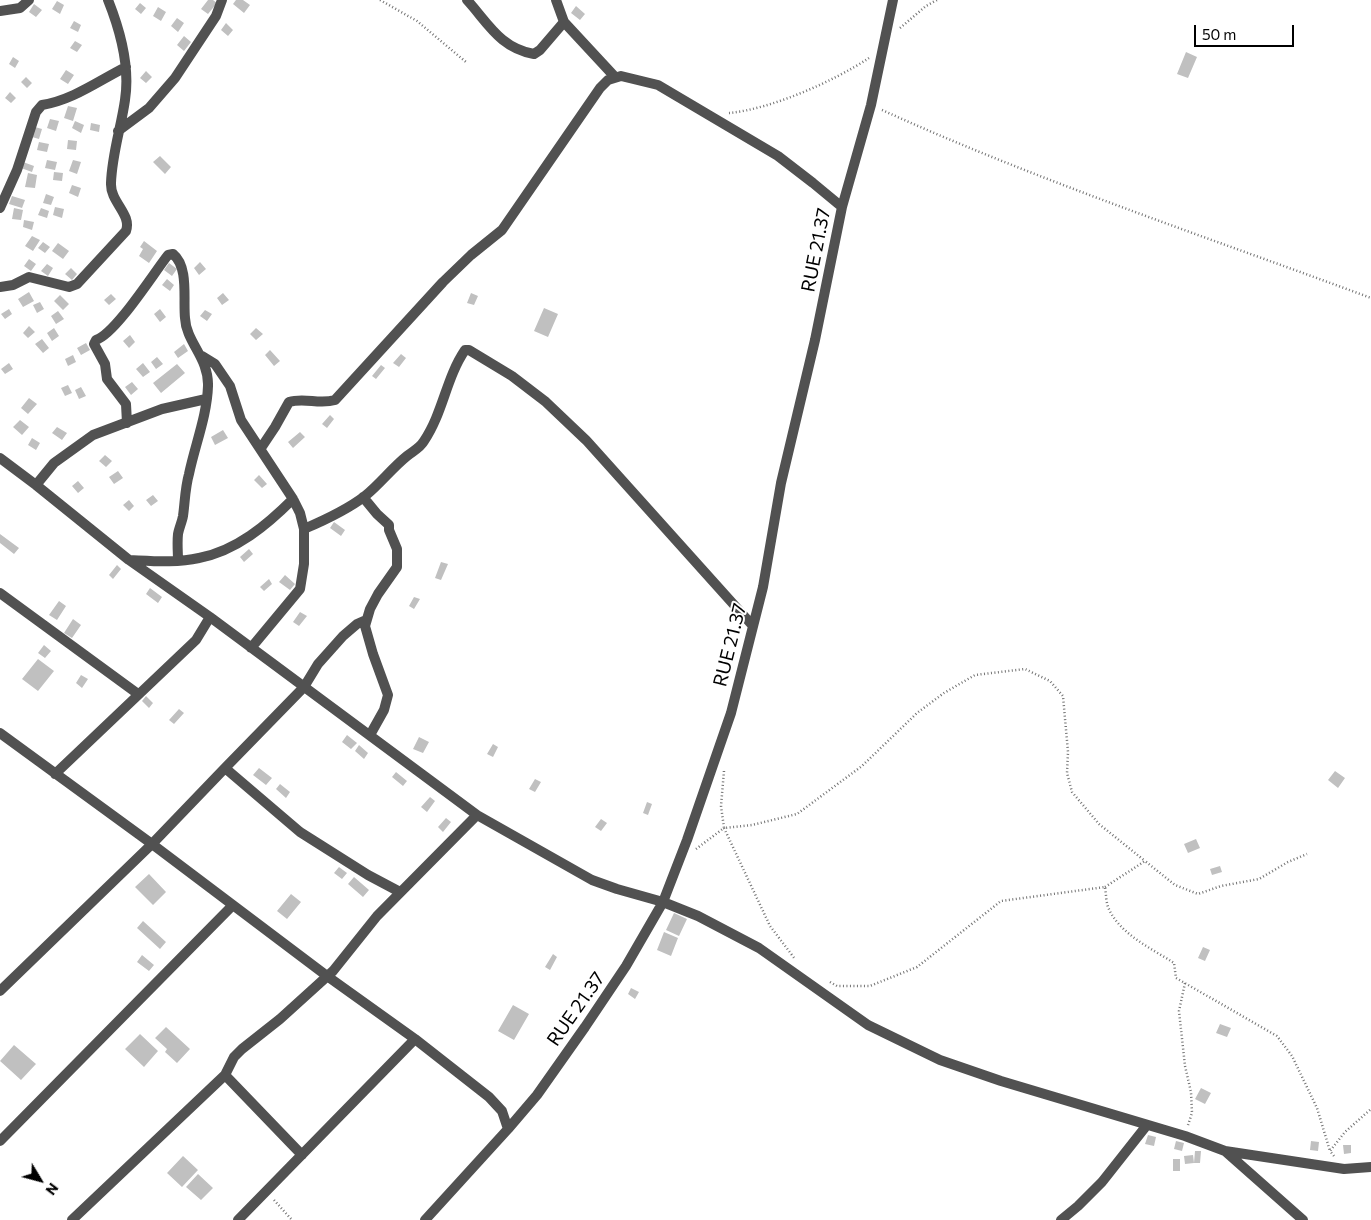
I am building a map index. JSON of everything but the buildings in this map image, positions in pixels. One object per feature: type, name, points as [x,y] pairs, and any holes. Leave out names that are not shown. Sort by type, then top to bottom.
[{"type":"street","points":[[0,11],[11,11],[20,8],[30,0]]},
{"type":"street","points":[[0,287],[13,285],[29,277],[69,287],[77,284],[126,231],[129,224],[111,189],[113,155],[125,100],[126,67],[108,0]]},
{"type":"street","points":[[118,131],[149,108],[175,78],[216,16],[222,0]]},
{"type":"street","points":[[467,0],[496,35],[526,53],[534,54],[540,50],[564,22]]},
{"type":"street","points":[[556,0],[564,22],[615,77]]},
{"type":"street","name":"RUE 21.37","points":[[424,1220],[537,1095],[626,966],[663,902],[678,863],[731,713],[763,587],[781,483],[816,340],[842,207],[871,105],[893,0]]},
{"type":"street","points":[[0,208],[17,170],[39,107],[74,96],[126,67]]},
{"type":"street","points":[[260,448],[275,428],[289,402],[306,400],[317,403],[335,400],[443,282],[470,255],[502,230],[600,88],[608,80],[615,77],[622,76],[658,85],[778,156],[814,182],[842,207]]},
{"type":"street","points":[[127,422],[126,404],[107,379],[105,364],[94,344],[96,340],[114,327],[168,255],[173,254],[180,261],[185,289],[185,320],[187,330],[202,356],[208,386],[197,445],[188,477],[183,518],[178,534],[178,561]]},
{"type":"street","points":[[304,529],[329,518],[363,497],[424,442],[442,403],[456,364],[465,350],[469,350],[512,376],[546,402],[586,440],[753,626]]},
{"type":"street","points":[[202,356],[215,364],[230,386],[242,420],[292,498],[300,513],[304,529],[304,564],[300,589],[252,648]]},
{"type":"street","points":[[36,485],[54,463],[93,435],[162,409],[206,399]]},
{"type":"street","points":[[0,458],[129,560],[210,617],[477,815],[592,880],[617,890],[663,902],[698,916],[758,948],[868,1025],[940,1060],[1146,1126],[1185,1136],[1225,1151],[1344,1169],[1371,1167]]},
{"type":"street","points":[[363,497],[389,525],[389,530],[397,549],[397,566],[378,594],[366,620],[368,636],[388,695],[384,710],[370,736]]},
{"type":"street","points":[[129,560],[178,561],[201,558],[245,540],[279,512],[292,498]]},
{"type":"street","points":[[0,593],[138,694]]},
{"type":"street","points":[[55,774],[196,640],[210,617]]},
{"type":"street","points":[[0,991],[152,844],[304,687],[318,664],[332,647],[357,624],[366,620]]},
{"type":"street","points":[[0,733],[152,844],[232,906],[415,1039],[490,1097],[502,1110],[508,1129]]},
{"type":"street","points":[[225,768],[300,832],[368,875],[400,892]]},
{"type":"street","points":[[75,1219],[225,1075],[234,1057],[242,1049],[280,1019],[327,976],[377,916],[477,815]]},
{"type":"street","points":[[0,1141],[232,906]]},
{"type":"street","points":[[238,1220],[415,1039]]},
{"type":"street","points":[[225,1075],[302,1156]]},
{"type":"street","points":[[1061,1220],[1102,1182],[1146,1126]]},
{"type":"street","points":[[1225,1151],[1303,1220]]},
{"type":"path","points":[[380,0],[417,21],[466,62]]},
{"type":"path","points":[[898,30],[926,6],[937,0]]},
{"type":"path","points":[[710,115],[748,112],[772,104],[849,71],[883,48]]},
{"type":"path","points":[[871,105],[986,156],[1124,209],[1234,247],[1371,298]]},
{"type":"path","points":[[678,863],[724,828],[752,825],[797,814],[862,766],[917,713],[944,693],[975,675],[1025,669],[1050,681],[1063,696],[1068,752],[1067,773],[1072,792],[1099,824],[1175,885],[1198,894],[1221,886],[1259,879],[1288,862],[1307,854]]},
{"type":"path","points":[[725,767],[721,806],[724,828],[770,926],[798,963]]},
{"type":"path","points":[[828,982],[836,986],[870,986],[918,967],[1001,902],[1105,887],[1145,861]]},
{"type":"path","points":[[1105,887],[1108,906],[1120,926],[1174,963],[1176,978],[1277,1036],[1292,1056],[1317,1108],[1330,1151],[1344,1169]]},
{"type":"path","points":[[1185,1136],[1192,1113],[1180,1011],[1186,983]]},
{"type":"path","points":[[1330,1151],[1345,1132],[1371,1109]]},
{"type":"path","points":[[271,1186],[274,1200],[292,1220]]}]
